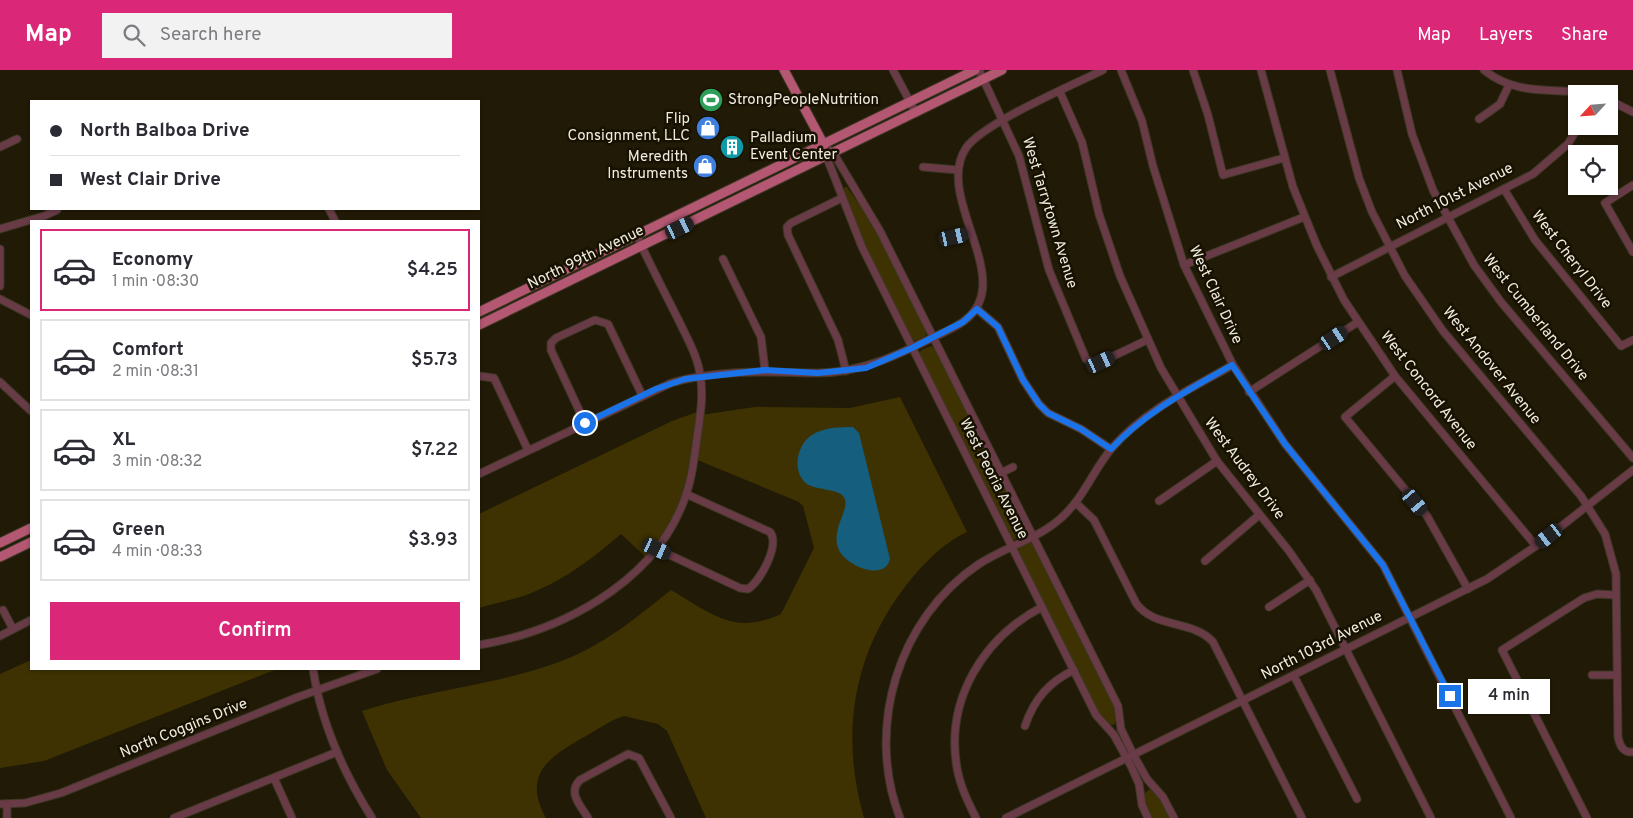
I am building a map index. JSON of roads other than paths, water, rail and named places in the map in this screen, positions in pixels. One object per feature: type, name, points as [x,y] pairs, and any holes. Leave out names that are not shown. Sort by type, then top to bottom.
[{"type":"main road","name":"West Peoria Avenue","points":[[784,70],[824,146]]},
{"type":"main road","name":"North 99th Avenue","points":[[480,312],[824,146],[975,70]]},
{"type":"main road","name":"North 99th Avenue","points":[[480,326],[830,156],[1002,70]]},
{"type":"main road","points":[[713,199],[718,210]]},
{"type":"main road","points":[[0,543],[30,528]]},
{"type":"main road","points":[[0,557],[30,542]]},
{"type":"street","points":[[894,70],[916,113]]},
{"type":"street","name":"West Tarrytown Avenue","points":[[979,70],[1004,120],[1019,156],[1049,270],[1086,359],[1092,363],[1101,362],[1147,340]]},
{"type":"street","points":[[480,474],[642,395],[671,384],[701,376],[765,370],[818,373],[846,371],[872,366],[963,322],[977,309],[983,295],[983,277],[959,184],[958,170],[962,157],[972,140],[989,128],[1104,70]]},
{"type":"street","name":"West Clair Drive","points":[[1121,70],[1142,121],[1160,193],[1184,265],[1232,365],[1285,444],[1373,551],[1391,578],[1512,818]]},
{"type":"street","points":[[1192,70],[1208,116],[1223,175],[1284,158]]},
{"type":"street","name":"West Concord Avenue","points":[[1261,70],[1275,116],[1284,158],[1304,217],[1331,277],[1358,322],[1395,376],[1536,546]]},
{"type":"street","name":"West Andover Avenue","points":[[1330,70],[1359,178],[1389,246],[1424,306],[1588,506],[1600,524],[1610,546],[1616,574],[1616,675],[1619,744],[1626,752],[1633,752]]},
{"type":"street","name":"West Cumberland Drive","points":[[1397,70],[1412,134],[1433,190],[1446,217],[1474,265],[1501,302],[1633,458]]},
{"type":"street","points":[[1484,70],[1509,84],[1541,92],[1568,91]]},
{"type":"street","points":[[1479,119],[1500,104],[1509,84]]},
{"type":"street","name":"West Audrey Drive","points":[[1060,92],[1082,142],[1099,214],[1120,276],[1147,340],[1177,397],[1218,461],[1310,580],[1431,818]]},
{"type":"street","points":[[1618,104],[1633,112]]},
{"type":"street","name":"North 101st Avenue","points":[[1331,277],[1532,174],[1556,156],[1568,144],[1574,135]]},
{"type":"street","points":[[0,147],[17,139]]},
{"type":"street","name":"West Peoria Avenue","points":[[824,146],[872,216],[1118,706],[1121,729],[1139,784],[1142,805],[1148,818]]},
{"type":"street","name":"West Peoria Avenue","points":[[830,156],[842,198],[862,246],[1096,715],[1114,735],[1146,779],[1163,797],[1174,818]]},
{"type":"street","points":[[923,166],[958,170]]},
{"type":"street","points":[[1633,186],[1605,203],[1633,252]]},
{"type":"street","name":"West Cheryl Drive","points":[[1504,189],[1535,240],[1621,346],[1633,340]]},
{"type":"street","points":[[842,198],[790,223],[787,227],[788,235],[838,340],[846,371]]},
{"type":"street","points":[[0,229],[57,210]]},
{"type":"street","points":[[1184,265],[1304,217]]},
{"type":"street","points":[[954,237],[971,233]]},
{"type":"street","points":[[480,645],[524,635],[583,609],[620,584],[657,549],[675,521],[686,494],[696,448],[702,400],[701,376],[690,344],[637,236]]},
{"type":"street","points":[[0,249],[0,286]]},
{"type":"street","points":[[723,259],[761,337],[765,370]]},
{"type":"street","points":[[0,299],[30,314]]},
{"type":"street","points":[[977,309],[998,327],[1023,380],[1039,404],[1048,413],[1081,429],[1111,449]]},
{"type":"street","points":[[585,423],[550,347],[552,340],[595,320],[608,324],[642,395]]},
{"type":"street","points":[[1249,392],[1358,322]]},
{"type":"street","points":[[900,818],[889,776],[886,739],[888,712],[899,668],[910,643],[934,605],[973,568],[1060,520],[1076,503],[1111,449],[1139,422],[1232,365]]},
{"type":"street","points":[[480,376],[494,378],[528,450]]},
{"type":"street","points":[[1395,376],[1345,416],[1427,516],[1468,588]]},
{"type":"street","points":[[0,382],[30,410]]},
{"type":"street","points":[[1160,501],[1218,461]]},
{"type":"street","name":"West Peoria Avenue","points":[[1001,473],[1013,467]]},
{"type":"street","name":"North 103rd Avenue","points":[[1006,818],[1347,650],[1506,568],[1633,470]]},
{"type":"street","points":[[657,549],[740,588],[748,589],[756,583],[775,545],[775,537],[770,532],[686,494]]},
{"type":"street","points":[[1076,503],[1094,520],[1139,607],[1151,617],[1196,630],[1209,638],[1217,650],[1302,818]]},
{"type":"street","points":[[1205,561],[1259,515]]},
{"type":"street","points":[[1269,607],[1310,580]]},
{"type":"street","points":[[1587,818],[1502,650],[1584,598],[1597,594],[1616,595]]},
{"type":"street","points":[[976,818],[959,778],[955,748],[959,711],[967,683],[984,653],[1008,629],[1042,608]]},
{"type":"street","points":[[3,610],[13,629]]},
{"type":"street","points":[[0,636],[30,620]]},
{"type":"street","points":[[313,670],[326,725],[348,777],[372,818]]},
{"type":"street","name":"North Coggins Drive","points":[[4,804],[41,801],[317,690],[374,670]]},
{"type":"street","points":[[1025,726],[1034,703],[1046,688],[1074,670]]},
{"type":"street","points":[[1592,675],[1616,675]]},
{"type":"street","points":[[1294,676],[1357,799]]},
{"type":"street","points":[[174,818],[337,752]]},
{"type":"street","points":[[588,818],[574,795],[574,786],[580,780],[624,755],[636,755],[647,769],[671,818]]},
{"type":"street","points":[[274,778],[292,818]]},
{"type":"street","points":[[4,804],[7,818]]},
{"type":"water","points":[[853,427],[859,433],[890,559],[887,566],[881,570],[865,569],[843,556],[839,550],[837,534],[845,506],[843,496],[836,492],[807,484],[799,473],[798,458],[807,439],[817,432],[827,429]]},
{"type":"place","name":"StrongPeopleNutrition","points":[[711,100]]},
{"type":"place","name":"Flip Consignment, LLC","points":[[708,128]]},
{"type":"place","name":"Palladium Event Center","points":[[732,147]]},
{"type":"place","name":"Meredith Instruments","points":[[705,166]]}]
